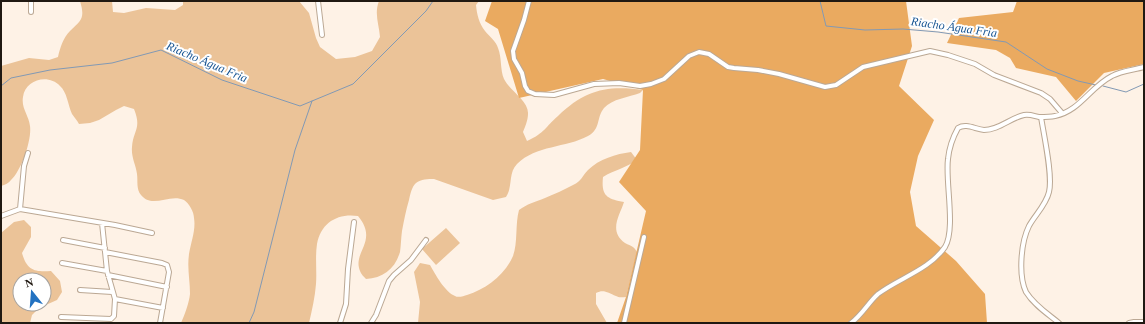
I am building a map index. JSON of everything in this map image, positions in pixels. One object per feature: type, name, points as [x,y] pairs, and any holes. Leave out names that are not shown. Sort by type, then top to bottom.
[{"type":"street","points":[[31,1],[31,12]]},
{"type":"street","points":[[318,1],[322,35]]},
{"type":"street","points":[[529,1],[513,51],[513,56],[522,73],[526,89],[535,94],[554,95],[603,83],[640,86],[651,84],[664,79],[689,56],[699,52],[709,54],[728,67],[779,74],[815,86],[831,87],[862,67],[930,51],[975,64],[994,75],[1041,93],[1050,99],[1062,113]]},
{"type":"street","points":[[852,323],[878,295],[930,262],[944,247],[948,237],[950,220],[948,159],[958,128],[966,126],[985,130],[994,128],[1024,115],[1041,117],[1055,116],[1069,111],[1079,104],[1111,76],[1144,67]]},
{"type":"street","points":[[1041,117],[1050,174],[1050,187],[1049,194],[1026,233],[1023,244],[1022,270],[1026,292],[1039,306],[1059,323]]},
{"type":"street","points":[[20,209],[24,166],[28,153]]},
{"type":"street","points":[[1,216],[20,209],[102,223],[152,234]]},
{"type":"street","points":[[340,323],[346,304],[348,269],[354,222]]},
{"type":"street","points":[[61,317],[111,319],[114,314],[114,299],[108,273],[102,223]]},
{"type":"street","points":[[624,323],[644,237]]},
{"type":"street","points":[[63,240],[166,265],[169,272],[160,323]]},
{"type":"street","points":[[371,323],[376,316],[389,281],[411,260],[426,240]]},
{"type":"street","points":[[62,263],[167,287]]},
{"type":"street","points":[[80,290],[112,292]]},
{"type":"street","points":[[114,299],[163,308]]},
{"type":"street","points":[[1129,323],[1144,322]]},
{"type":"shaded area","points":[[80,1],[112,1],[113,12],[124,13],[146,8],[175,10],[183,5],[183,1],[299,1],[309,13],[320,47],[336,59],[355,57],[372,51],[380,37],[377,15],[379,1],[479,1],[476,5],[479,19],[485,31],[497,46],[504,79],[528,109],[528,119],[523,132],[527,141],[541,132],[568,107],[587,95],[597,91],[618,88],[643,90],[640,93],[616,100],[607,105],[600,116],[597,127],[588,136],[570,143],[533,153],[517,164],[512,172],[506,197],[493,200],[434,179],[422,180],[416,183],[411,191],[406,211],[398,258],[388,272],[378,277],[366,279],[360,271],[358,264],[366,239],[366,232],[364,225],[358,216],[343,216],[331,221],[322,230],[317,244],[316,289],[309,323],[181,323],[187,308],[190,294],[188,259],[194,232],[194,216],[189,205],[184,200],[173,198],[150,201],[145,199],[139,193],[132,151],[137,125],[134,109],[124,106],[99,120],[79,124],[72,114],[66,95],[60,86],[55,82],[44,79],[32,83],[28,86],[23,97],[24,108],[30,126],[28,147],[15,176],[8,183],[1,186],[1,66],[29,58],[49,60],[58,57],[65,37],[80,21],[82,11]]},
{"type":"shaded area","points":[[492,1],[906,1],[912,46],[899,86],[934,120],[918,156],[910,192],[916,226],[956,261],[985,294],[987,323],[617,323],[626,297],[646,211],[619,182],[640,150],[643,90],[603,79],[519,98],[498,29],[485,21]]},
{"type":"shaded area","points":[[1017,1],[1144,1],[1144,64],[1104,73],[1076,101],[1056,77],[1016,68],[1010,58],[996,50],[947,43],[959,18],[1013,12]]},
{"type":"shaded area","points":[[631,152],[637,160],[603,177],[603,188],[606,196],[613,200],[624,202],[618,218],[616,228],[617,233],[625,243],[633,247],[637,252],[626,297],[618,297],[604,291],[596,293],[596,304],[607,323],[418,323],[420,302],[414,272],[420,263],[430,265],[444,287],[456,297],[464,296],[481,289],[500,275],[510,263],[515,251],[519,210],[576,183],[592,166],[602,160]]},
{"type":"shaded area","points":[[24,220],[31,227],[31,237],[22,253],[26,264],[32,269],[52,272],[12,272],[12,312],[35,312],[32,315],[30,323],[1,323],[1,233],[14,222]]},
{"type":"shaded area","points":[[446,228],[460,243],[436,265],[422,249]]},
{"type":"shaded area","points":[[52,272],[60,281],[62,292],[57,300],[52,302]]},
{"type":"waterway","name":"Riacho Água Fria","points":[[1,86],[11,78],[50,70],[112,63],[161,50],[222,80],[300,106],[353,84],[426,11],[433,1]]},
{"type":"waterway","name":"Riacho Água Fria","points":[[820,1],[826,26],[865,30],[903,29],[938,32],[1006,42],[1047,69],[1078,81],[1096,85]]},
{"type":"waterway","name":"Riacho Água Fria","points":[[1103,86],[1126,92],[1144,84]]},
{"type":"waterway","name":"Riacho Água Fria","points":[[249,323],[254,312],[295,150],[312,101]]}]
